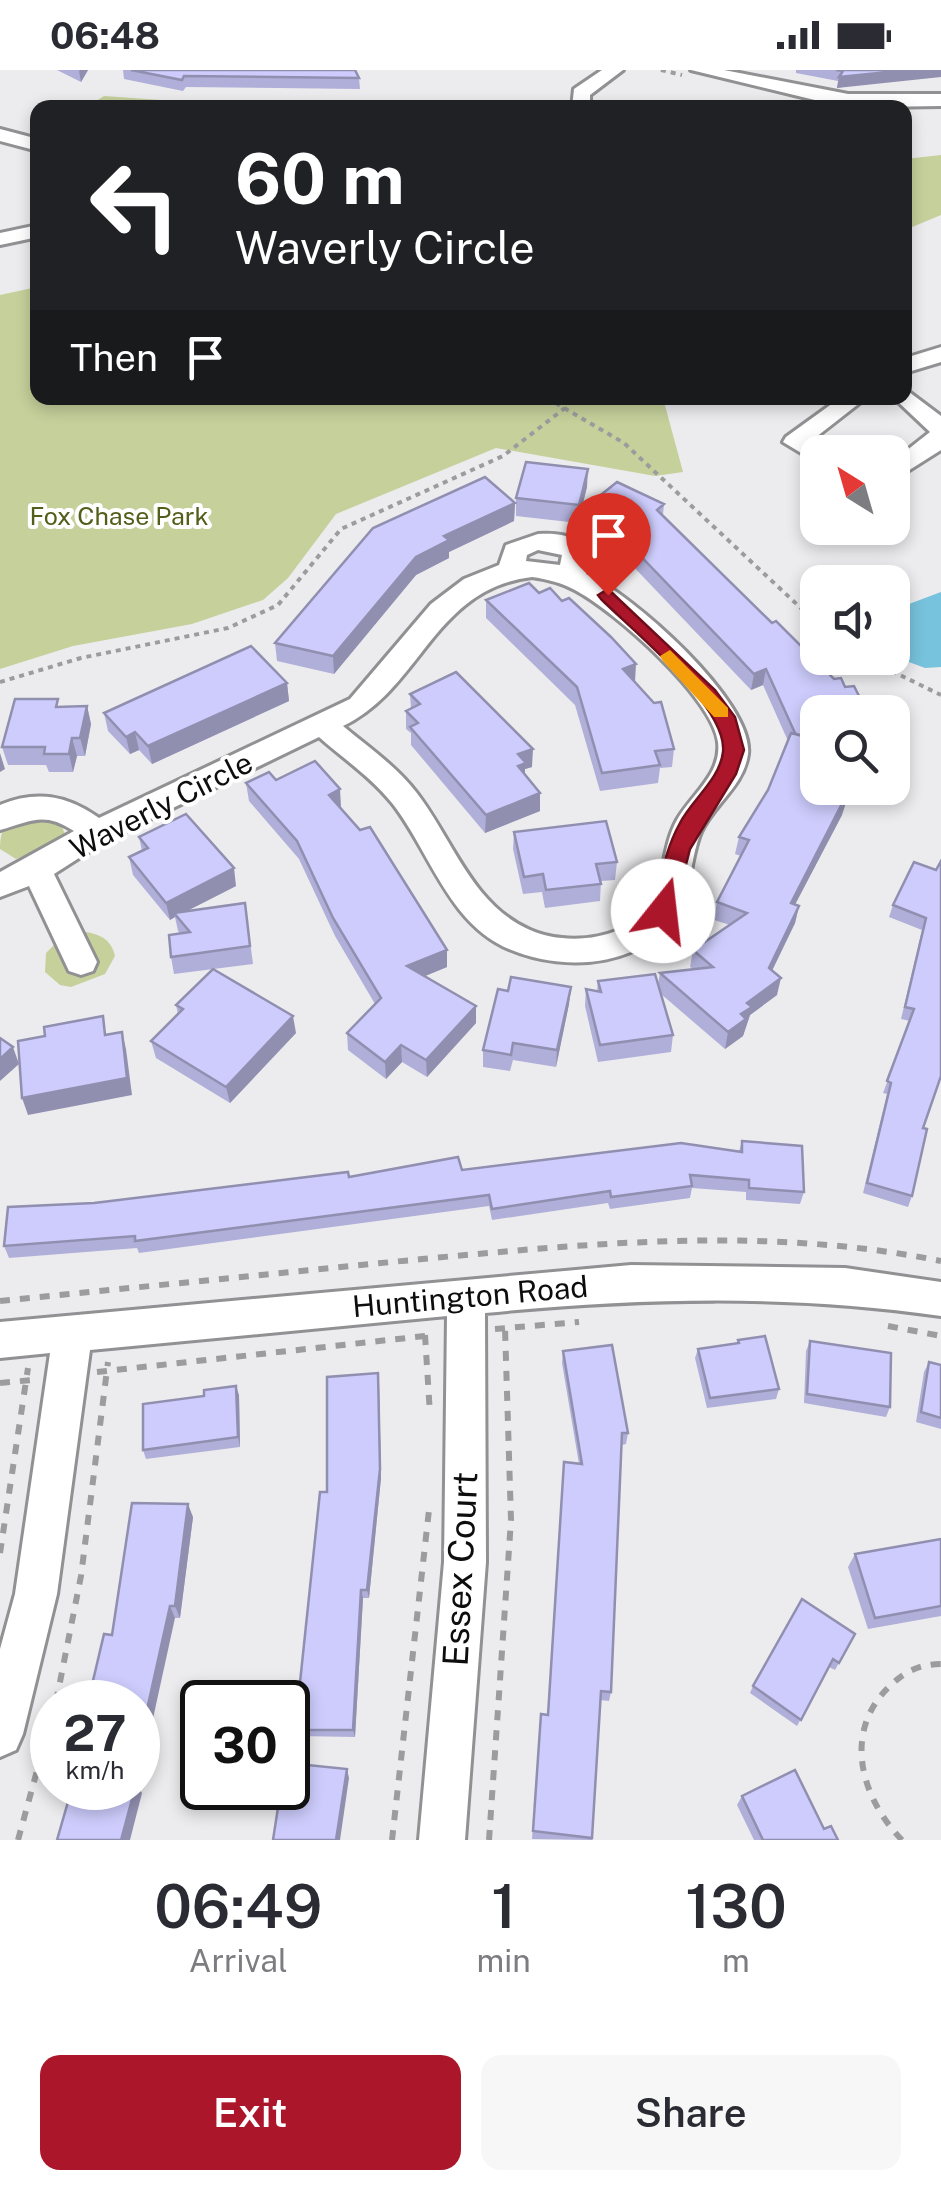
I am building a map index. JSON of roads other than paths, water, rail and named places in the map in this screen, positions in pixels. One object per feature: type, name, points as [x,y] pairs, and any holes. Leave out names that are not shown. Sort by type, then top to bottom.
[{"type":"street","points":[[582,100],[582,93],[614,70]]},
{"type":"street","points":[[700,70],[834,100]]},
{"type":"street","points":[[912,103],[941,100]]},
{"type":"street","points":[[0,136],[30,142]]},
{"type":"street","points":[[0,239],[30,233]]},
{"type":"street","points":[[912,364],[941,354]]},
{"type":"street","points":[[910,461],[939,440],[941,431],[912,403]]},
{"type":"street","points":[[804,435],[845,405]]},
{"type":"street","name":"Waverly Circle","points":[[0,885],[37,870],[96,832],[360,706],[385,683],[453,598],[474,584],[510,572],[572,578],[608,595],[708,694],[731,733],[734,750],[726,774],[690,824],[663,911],[642,931],[586,951],[552,950],[490,924],[466,896],[402,795],[324,726]]},
{"type":"street","points":[[0,819],[16,809],[40,804],[60,807],[96,832]]},
{"type":"street","points":[[37,870],[82,962]]},
{"type":"street","name":"Huntington Road","points":[[0,1340],[73,1330],[458,1324],[631,1282],[845,1285],[941,1298]]},
{"type":"street","name":"Essex Court","points":[[442,1840],[465,1562],[458,1324]]},
{"type":"street","points":[[0,1734],[95,1370],[73,1330]]},
{"type":"water","points":[[941,592],[941,667],[925,668],[910,662],[910,604]]},
{"type":"park label","name":"Fox Chase Park","points":[[119,516]]}]
